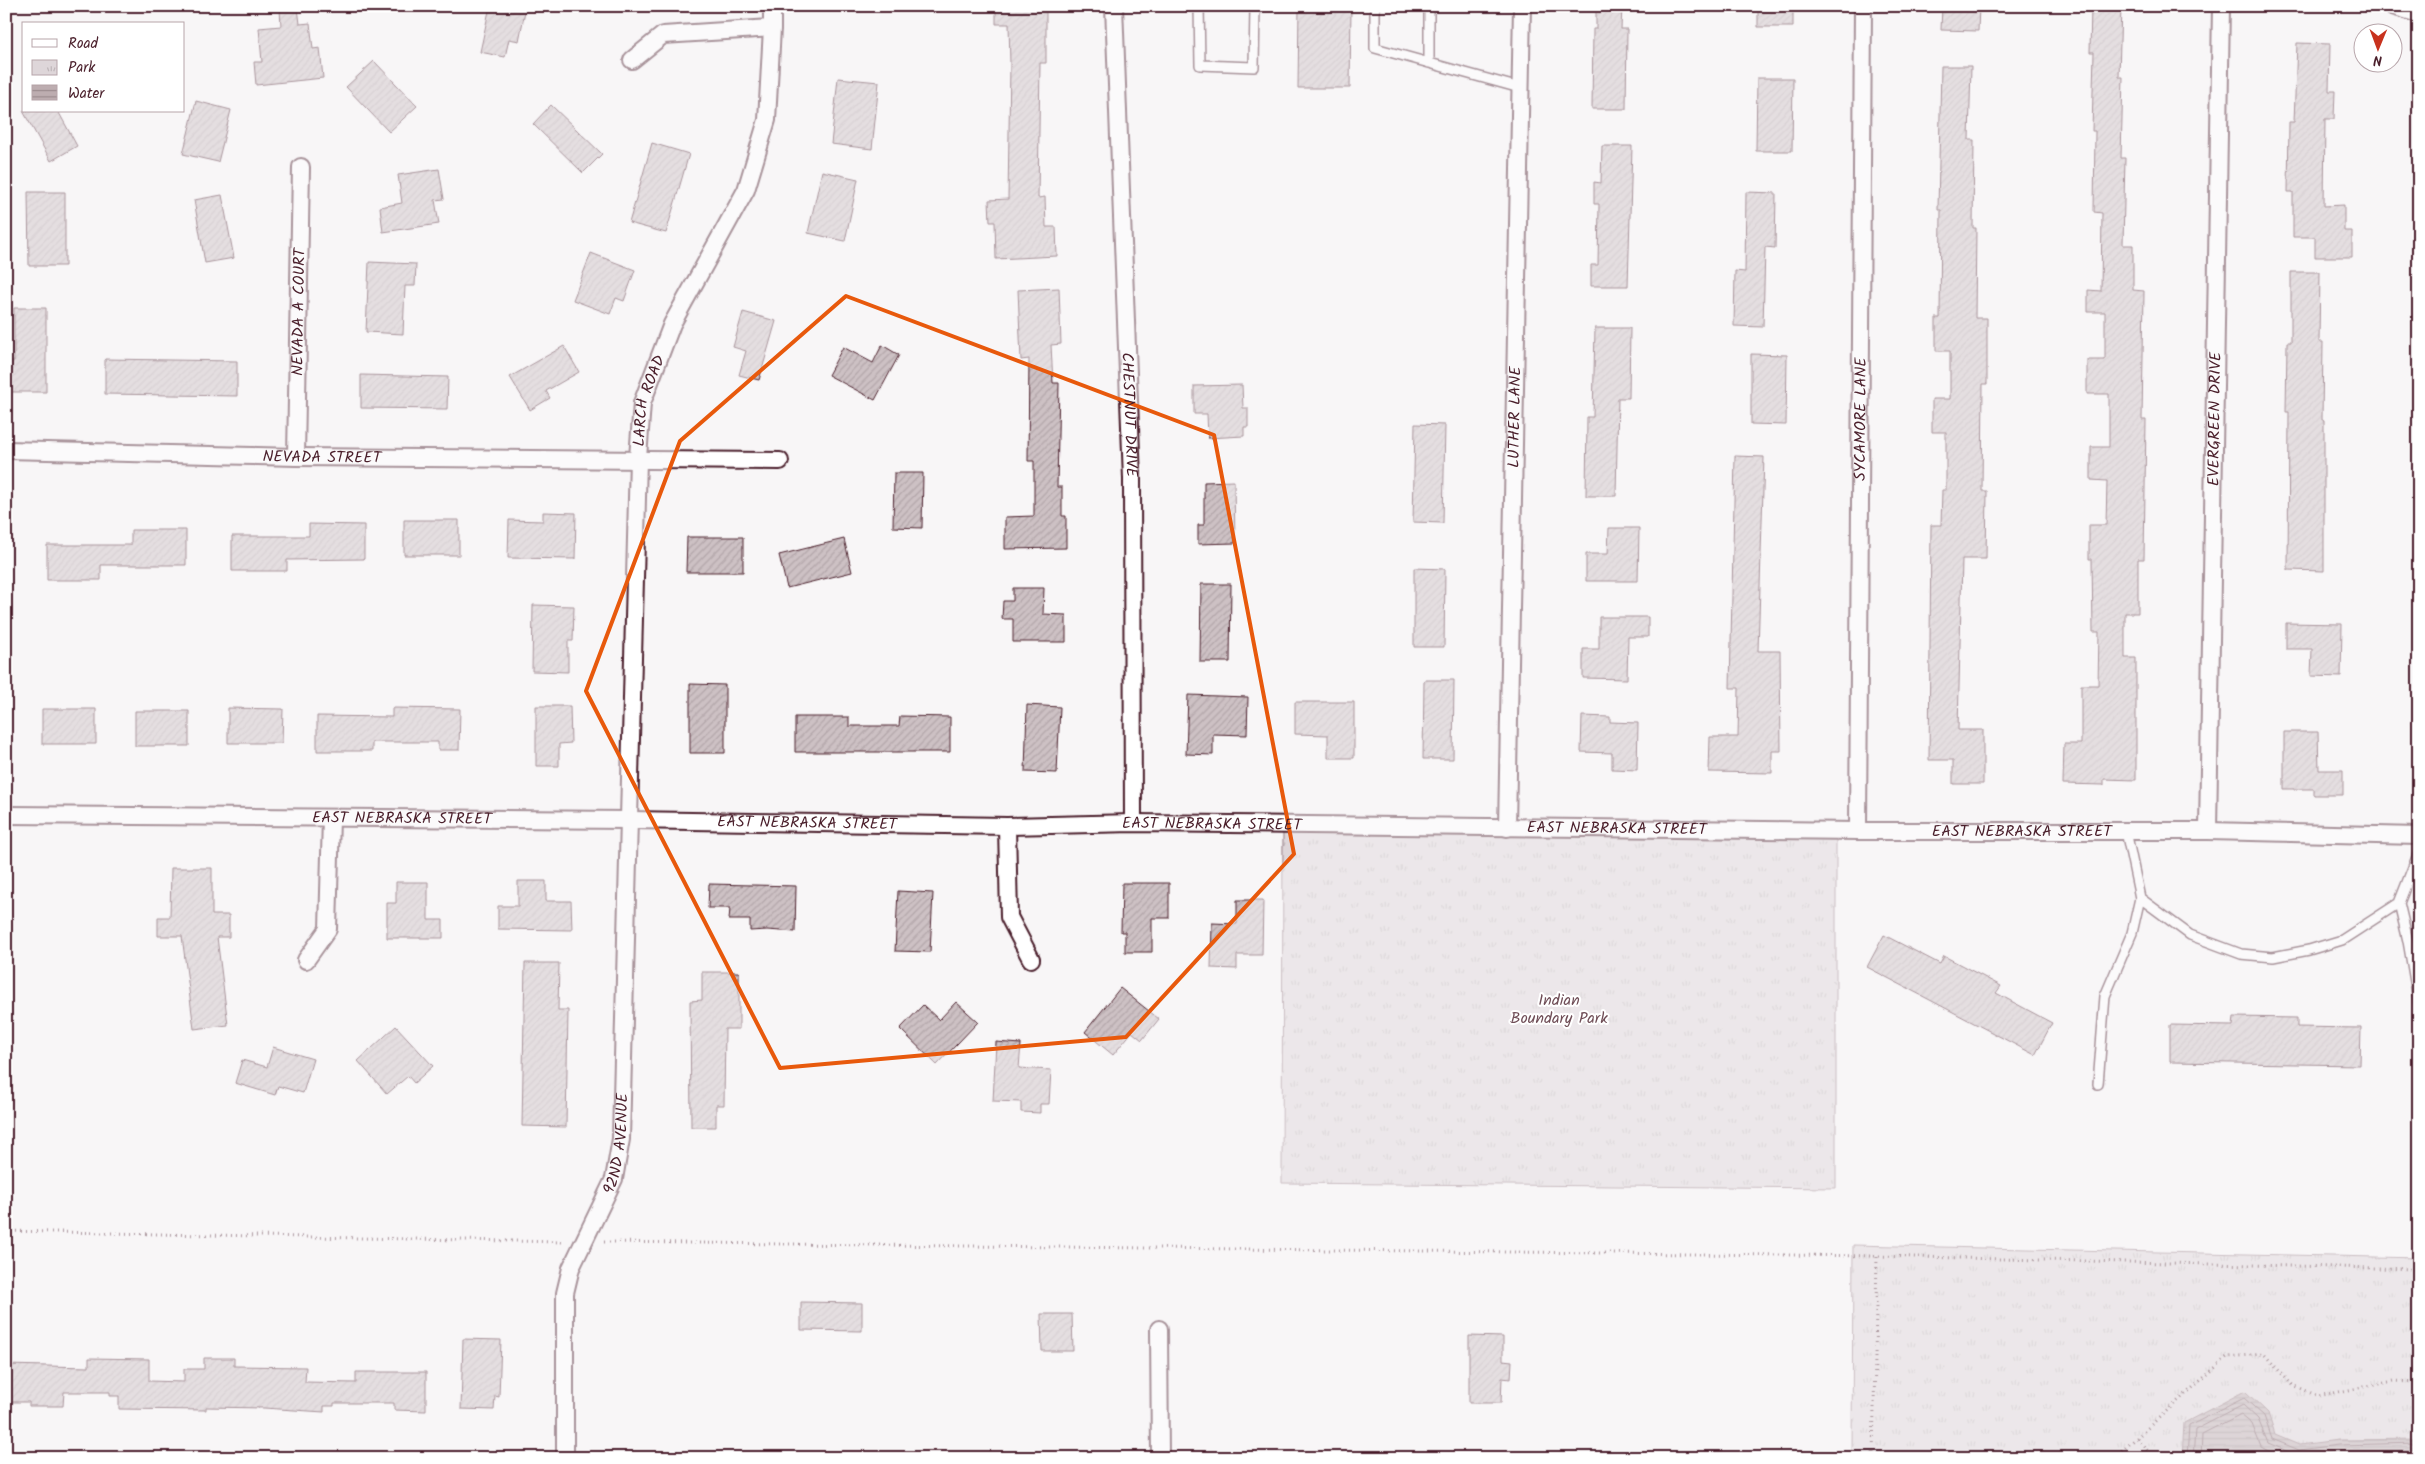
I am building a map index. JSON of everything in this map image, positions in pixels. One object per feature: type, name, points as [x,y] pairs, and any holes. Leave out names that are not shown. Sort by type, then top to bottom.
[{"type":"street","name":"LARCH ROAD","points":[[629,820],[638,458],[642,403],[672,324],[746,190],[767,120],[772,6]]},
{"type":"street","name":"CHESTNUT DRIVE","points":[[1114,6],[1132,479],[1133,823]]},
{"type":"street","name":"LUTHER LANE","points":[[1507,828],[1522,6]]},
{"type":"street","name":"SYCAMORE LANE","points":[[1858,831],[1864,6]]},
{"type":"street","name":"EVERGREEN DRIVE","points":[[2208,832],[2221,6]]},
{"type":"street","points":[[2392,6],[2419,14]]},
{"type":"street","points":[[632,60],[663,35],[772,28]]},
{"type":"street","name":"NEVADA A COURT","points":[[296,457],[300,167]]},
{"type":"street","name":"NEVADA STREET","points":[[6,450],[296,457],[638,458],[780,461]]},
{"type":"street","name":"EAST NEBRASKA STREET","points":[[6,815],[629,820],[1007,826],[1133,823],[1858,831],[2208,832],[2419,836]]},
{"type":"street","points":[[306,960],[328,929],[331,818]]},
{"type":"street","name":"92ND AVENUE","points":[[565,1458],[565,1293],[571,1268],[614,1179],[621,1139],[629,820]]},
{"type":"street","points":[[1007,826],[1009,916],[1031,959]]},
{"type":"street","points":[[1159,1329],[1160,1458]]},
{"type":"lane","points":[[1199,6],[1200,65],[1254,67],[1255,6]]},
{"type":"lane","points":[[1375,6],[1374,48],[1520,88]]},
{"type":"lane","points":[[1429,6],[1429,63]]},
{"type":"lane","points":[[2098,1084],[2105,996],[2132,933],[2140,898],[2126,832]]},
{"type":"lane","points":[[2140,898],[2190,935],[2241,954],[2273,957],[2309,950],[2342,940],[2398,903],[2419,852]]},
{"type":"lane","points":[[2398,903],[2408,941],[2419,1005]]},
{"type":"path","points":[[6,1231],[566,1242]]},
{"type":"path","points":[[605,1242],[1877,1256],[2419,1269]]},
{"type":"path","points":[[1873,1458],[1877,1256]]},
{"type":"path","points":[[2114,1458],[2227,1357],[2264,1354],[2291,1384],[2318,1396],[2394,1381],[2419,1382]]},
{"type":"path","points":[[2137,1438],[2154,1458]]},
{"type":"highlighted area","points":[[846,296],[1214,435],[1294,854],[1126,1037],[780,1068],[586,691],[680,441]]},
{"type":"green space","name":"Indian Boundary Park","points":[[1283,831],[1836,836],[1836,1188],[1282,1183]]},
{"type":"green space","points":[[1853,1245],[2419,1258],[2419,1458],[1852,1458]]},
{"type":"water","points":[[2245,1391],[2268,1413],[2275,1435],[2299,1445],[2338,1440],[2419,1439],[2419,1458],[2182,1458],[2184,1423]]},
{"type":"building","points":[[490,6],[526,6],[519,41],[509,39],[505,57],[480,52]]},
{"type":"building","points":[[996,6],[1046,6],[1046,63],[1040,63],[1038,198],[1045,197],[1046,227],[1056,227],[1057,256],[996,259],[995,222],[990,222],[989,200],[1008,199],[1010,64],[1009,24],[996,24]]},
{"type":"building","points":[[1299,6],[1351,6],[1350,88],[1298,88]]},
{"type":"building","points":[[1596,6],[1622,6],[1621,29],[1627,29],[1626,109],[1592,109],[1593,29],[1596,29]]},
{"type":"building","points":[[1758,6],[1793,6],[1793,27],[1758,27]]},
{"type":"building","points":[[1942,6],[1979,6],[1978,31],[1941,30]]},
{"type":"building","points":[[2091,6],[2121,6],[2119,77],[2123,77],[2121,158],[2125,158],[2123,245],[2133,245],[2133,290],[2144,291],[2142,420],[2146,420],[2144,559],[2138,559],[2138,613],[2125,613],[2125,658],[2136,658],[2136,780],[2104,779],[2104,785],[2063,784],[2064,744],[2081,744],[2081,685],[2098,685],[2099,632],[2093,632],[2092,559],[2089,559],[2089,525],[2106,525],[2107,481],[2091,480],[2091,447],[2109,447],[2109,394],[2087,394],[2087,360],[2105,360],[2105,312],[2088,312],[2088,290],[2101,291],[2102,213],[2094,212],[2095,131],[2092,131],[2094,52],[2090,52]]},
{"type":"building","points":[[298,8],[300,24],[310,23],[313,49],[320,48],[323,78],[256,85],[254,62],[262,62],[259,28],[281,26],[280,9]]},
{"type":"building","points":[[2297,43],[2330,44],[2329,91],[2335,91],[2334,119],[2325,119],[2324,206],[2344,205],[2344,231],[2352,231],[2352,257],[2315,257],[2315,237],[2293,237],[2293,192],[2288,192],[2289,122],[2294,122]]},
{"type":"building","points":[[374,61],[417,106],[389,132],[346,87]]},
{"type":"building","points":[[1941,66],[1971,66],[1969,140],[1974,140],[1973,228],[1976,228],[1975,318],[1987,318],[1987,384],[1983,384],[1982,491],[1987,491],[1986,559],[1962,559],[1958,730],[1983,730],[1983,784],[1953,784],[1953,760],[1929,760],[1931,525],[1941,525],[1942,490],[1946,490],[1946,432],[1932,432],[1932,399],[1950,399],[1950,351],[1936,351],[1936,318],[1940,318],[1941,210],[1938,210]]},
{"type":"building","points":[[838,78],[879,82],[872,149],[831,144]]},
{"type":"building","points":[[1757,78],[1793,78],[1792,151],[1756,151]]},
{"type":"building","points":[[196,101],[231,110],[218,162],[183,154]]},
{"type":"building","points":[[551,105],[602,154],[583,173],[533,124]]},
{"type":"building","points":[[24,112],[59,112],[77,146],[51,161]]},
{"type":"building","points":[[652,143],[689,154],[666,233],[629,223]]},
{"type":"building","points":[[1602,146],[1632,146],[1628,286],[1591,286],[1591,265],[1598,265],[1599,204],[1594,204],[1594,182],[1601,183]]},
{"type":"building","points":[[439,169],[444,199],[435,200],[439,224],[383,232],[380,207],[402,203],[398,175]]},
{"type":"building","points":[[822,171],[858,179],[845,241],[808,233]]},
{"type":"building","points":[[28,192],[65,192],[65,266],[29,266]]},
{"type":"building","points":[[1746,192],[1776,193],[1775,248],[1765,247],[1763,327],[1734,326],[1735,271],[1745,272]]},
{"type":"building","points":[[222,195],[234,258],[205,263],[194,200]]},
{"type":"building","points":[[591,253],[635,270],[624,301],[616,298],[610,314],[573,300]]},
{"type":"building","points":[[369,262],[416,264],[415,286],[405,286],[403,334],[366,332]]},
{"type":"building","points":[[2291,272],[2320,272],[2319,342],[2323,342],[2324,571],[2288,570],[2289,412],[2286,412],[2287,342],[2291,342]]},
{"type":"building","points":[[1059,288],[1061,344],[1051,345],[1053,383],[1059,383],[1057,487],[1062,487],[1062,516],[1066,516],[1066,548],[1005,549],[1005,517],[1034,516],[1034,461],[1028,461],[1029,359],[1021,360],[1018,290]]},
{"type":"building","points":[[14,308],[46,308],[46,392],[10,392],[10,361],[14,361]]},
{"type":"building","points":[[743,312],[776,321],[759,380],[739,375],[746,351],[733,347]]},
{"type":"building","points":[[1595,328],[1630,328],[1629,398],[1618,398],[1616,496],[1586,496],[1587,417],[1593,417]]},
{"type":"building","points":[[882,345],[899,355],[875,400],[828,375],[843,347],[873,363]]},
{"type":"building","points":[[564,346],[579,372],[546,391],[550,398],[530,410],[510,377]]},
{"type":"building","points":[[1751,354],[1787,355],[1786,425],[1751,424]]},
{"type":"building","points":[[105,359],[237,361],[237,396],[105,394]]},
{"type":"building","points":[[361,375],[448,377],[447,409],[361,408]]},
{"type":"building","points":[[1242,385],[1243,408],[1248,408],[1248,427],[1244,427],[1244,436],[1208,438],[1207,414],[1194,414],[1194,386]]},
{"type":"building","points":[[1415,424],[1445,425],[1443,523],[1413,522]]},
{"type":"building","points":[[1735,456],[1764,457],[1758,651],[1780,651],[1781,751],[1772,751],[1772,773],[1709,772],[1710,737],[1738,737],[1739,688],[1730,688]]},
{"type":"building","points":[[894,473],[923,473],[922,528],[893,527]]},
{"type":"building","points":[[1234,481],[1235,543],[1198,544],[1198,525],[1204,525],[1204,482]]},
{"type":"building","points":[[543,512],[576,513],[575,559],[508,558],[509,520],[543,521]]},
{"type":"building","points":[[404,520],[459,520],[459,555],[404,555]]},
{"type":"building","points":[[309,524],[364,525],[364,559],[287,560],[287,571],[232,571],[232,536],[309,536]]},
{"type":"building","points":[[1609,528],[1639,528],[1638,581],[1586,581],[1586,554],[1608,554]]},
{"type":"building","points":[[131,530],[186,530],[186,565],[101,565],[101,580],[47,580],[47,545],[131,545]]},
{"type":"building","points":[[687,537],[743,537],[743,572],[686,572]]},
{"type":"building","points":[[844,539],[852,572],[787,588],[779,555]]},
{"type":"building","points":[[1414,568],[1445,569],[1444,647],[1414,647]]},
{"type":"building","points":[[1201,584],[1231,584],[1230,662],[1200,662]]},
{"type":"building","points":[[1013,588],[1044,588],[1043,614],[1066,615],[1066,642],[1013,642],[1013,619],[1002,619],[1003,601],[1013,601]]},
{"type":"building","points":[[533,605],[574,606],[573,641],[568,641],[568,672],[532,671]]},
{"type":"building","points":[[1599,617],[1648,617],[1648,637],[1628,637],[1627,679],[1583,678],[1583,649],[1599,649]]},
{"type":"building","points":[[2286,623],[2342,624],[2341,677],[2311,676],[2312,649],[2286,649]]},
{"type":"building","points":[[1424,680],[1454,680],[1453,759],[1423,759]]},
{"type":"building","points":[[690,684],[725,685],[725,753],[690,753]]},
{"type":"building","points":[[1188,695],[1248,697],[1247,735],[1213,734],[1213,755],[1186,754]]},
{"type":"building","points":[[1295,702],[1354,702],[1354,758],[1328,758],[1328,735],[1295,734]]},
{"type":"building","points":[[1027,705],[1060,707],[1057,773],[1025,772]]},
{"type":"building","points":[[536,706],[570,706],[571,743],[559,744],[559,766],[536,766]]},
{"type":"building","points":[[228,708],[283,709],[282,743],[228,743]]},
{"type":"building","points":[[392,708],[460,709],[459,750],[438,750],[438,742],[372,742],[372,751],[317,751],[317,716],[392,717]]},
{"type":"building","points":[[42,709],[96,709],[96,744],[42,744]]},
{"type":"building","points":[[135,711],[189,711],[189,746],[135,746]]},
{"type":"building","points":[[900,716],[950,717],[950,752],[795,752],[795,717],[849,717],[849,726],[899,726]]},
{"type":"building","points":[[1582,716],[1610,717],[1610,722],[1638,723],[1637,770],[1612,769],[1612,753],[1581,752]]},
{"type":"building","points":[[2284,732],[2318,732],[2319,770],[2343,770],[2343,795],[2314,795],[2314,789],[2284,789]]},
{"type":"building","points":[[171,868],[212,868],[212,915],[229,915],[229,937],[217,937],[228,1025],[194,1029],[182,936],[158,936],[158,917],[170,917]]},
{"type":"building","points":[[518,881],[546,881],[546,901],[571,901],[572,930],[498,929],[498,906],[518,906]]},
{"type":"building","points":[[396,882],[428,882],[428,920],[443,920],[443,938],[387,938],[387,903],[396,903]]},
{"type":"building","points":[[1122,883],[1169,883],[1169,918],[1152,918],[1152,952],[1125,952],[1125,932],[1121,932]]},
{"type":"building","points":[[709,884],[796,886],[795,932],[750,931],[750,920],[729,920],[730,908],[708,908]]},
{"type":"building","points":[[898,891],[933,893],[930,952],[895,951]]},
{"type":"building","points":[[1237,900],[1263,900],[1262,955],[1237,955],[1237,969],[1211,968],[1212,923],[1237,924]]},
{"type":"building","points":[[1884,935],[1940,964],[1944,956],[2001,986],[1996,993],[2052,1023],[2035,1055],[1867,967]]},
{"type":"building","points":[[525,963],[559,963],[558,1010],[568,1010],[566,1127],[522,1126]]},
{"type":"building","points":[[702,972],[739,972],[739,1029],[725,1029],[724,1105],[716,1105],[716,1127],[691,1127],[690,1001],[702,1000]]},
{"type":"building","points":[[1120,988],[1159,1019],[1142,1040],[1132,1032],[1113,1055],[1085,1032]]},
{"type":"building","points":[[956,1002],[978,1022],[937,1065],[900,1029],[923,1005],[939,1020]]},
{"type":"building","points":[[2234,1017],[2297,1018],[2297,1027],[2361,1028],[2360,1065],[2170,1062],[2170,1025],[2233,1026]]},
{"type":"building","points":[[396,1026],[433,1066],[414,1083],[408,1076],[387,1094],[358,1061]]},
{"type":"building","points":[[996,1042],[1021,1044],[1019,1068],[1051,1070],[1049,1104],[1040,1104],[1040,1113],[1021,1112],[1021,1102],[993,1101]]},
{"type":"building","points":[[273,1047],[313,1059],[303,1093],[278,1086],[275,1095],[235,1083],[242,1060],[267,1067]]},
{"type":"building","points":[[801,1302],[862,1303],[862,1331],[801,1330]]},
{"type":"building","points":[[1041,1314],[1072,1314],[1073,1351],[1042,1351]]},
{"type":"building","points":[[1469,1336],[1503,1337],[1503,1360],[1512,1361],[1511,1379],[1502,1378],[1501,1403],[1469,1403]]},
{"type":"building","points":[[463,1339],[501,1340],[499,1397],[495,1396],[494,1410],[461,1409]]},
{"type":"building","points":[[89,1358],[149,1359],[149,1381],[184,1382],[184,1369],[204,1369],[204,1358],[234,1358],[234,1366],[306,1367],[305,1382],[356,1383],[356,1372],[426,1372],[426,1411],[394,1410],[394,1403],[334,1403],[334,1406],[324,1406],[324,1412],[206,1407],[206,1410],[119,1409],[119,1396],[110,1396],[110,1392],[64,1392],[63,1406],[29,1406],[29,1402],[6,1402],[6,1365],[89,1367]]}]
